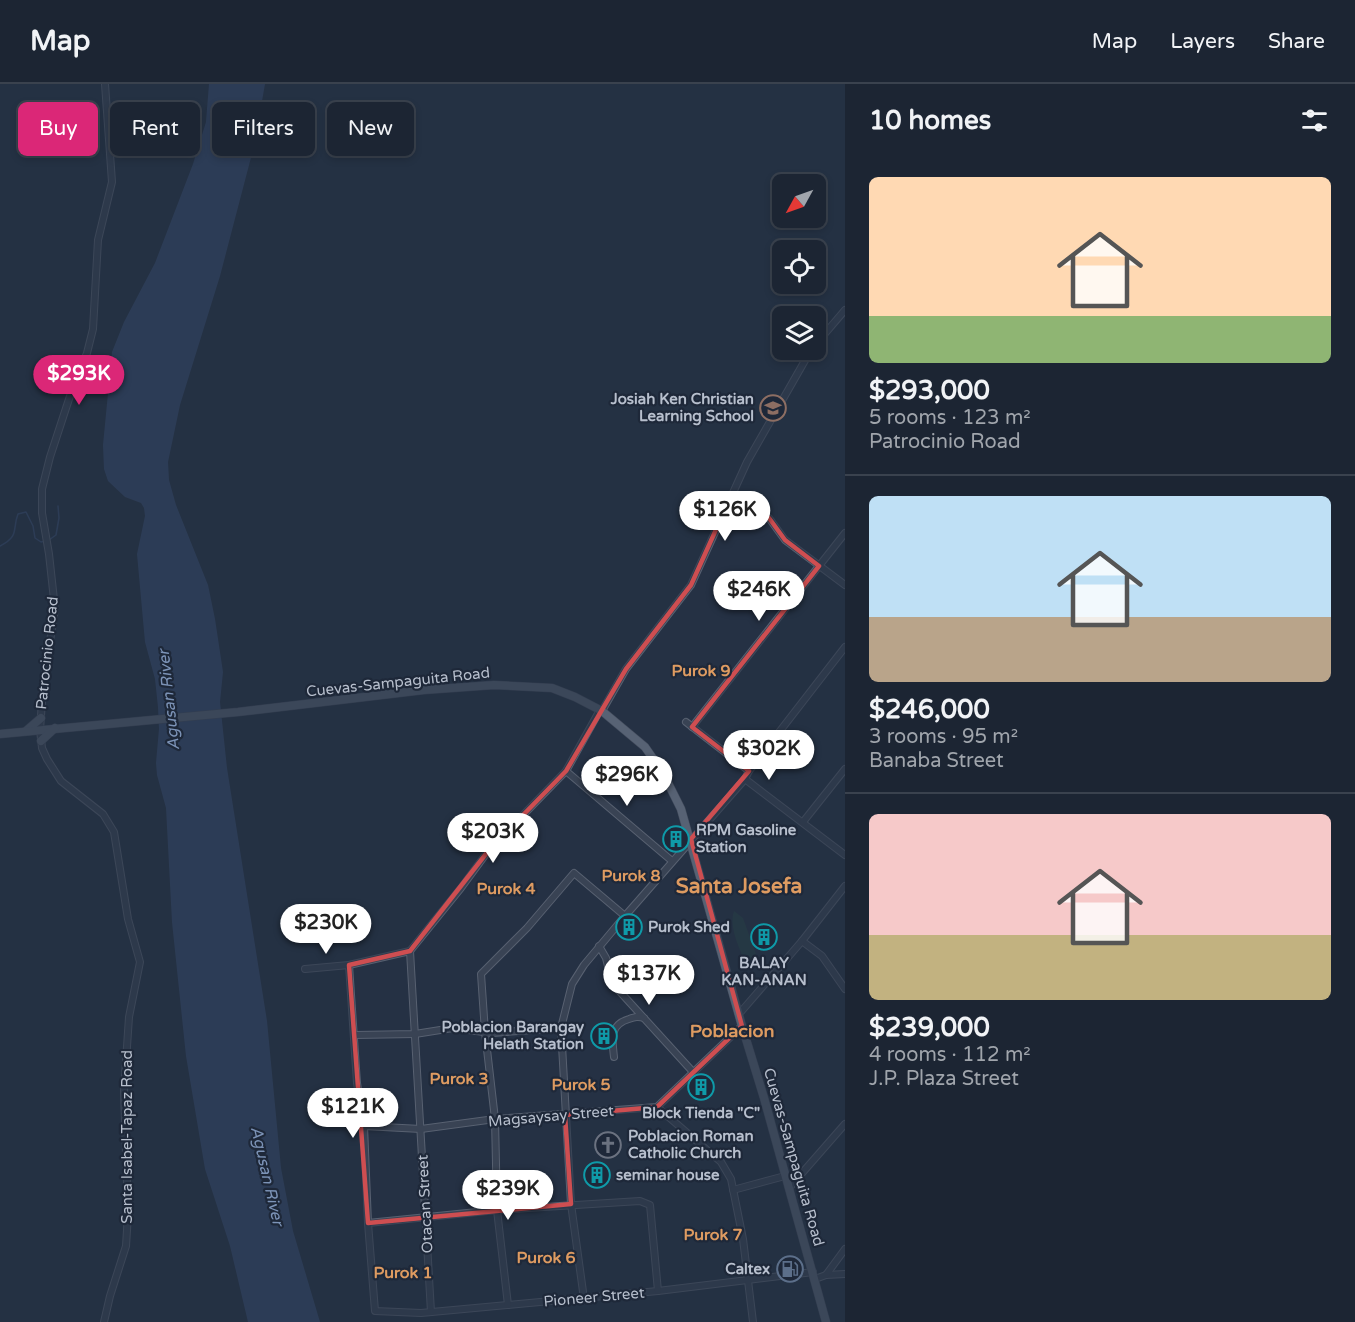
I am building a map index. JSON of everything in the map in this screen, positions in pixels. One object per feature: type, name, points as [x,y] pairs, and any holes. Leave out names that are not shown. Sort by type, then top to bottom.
[{"type":"main road","name":"Cuevas-Sampaguita Road","points":[[0,734],[238,712],[424,690],[494,686],[552,688],[601,711],[633,735],[657,763],[677,798],[691,839],[826,1322]]},
{"type":"main road","points":[[41,718],[54,728],[41,741],[26,731],[41,718]]},
{"type":"street","name":"Patrocinio Road","points":[[40,730],[44,676],[55,609],[42,513],[42,489],[53,447],[87,353],[93,329],[97,248],[112,182],[105,84]]},
{"type":"street","points":[[826,332],[845,310]]},
{"type":"street","points":[[305,969],[350,965],[410,951],[489,850],[566,771],[626,669],[691,585],[747,462],[805,360]]},
{"type":"street","points":[[728,503],[769,518],[785,540],[845,585]]},
{"type":"street","points":[[692,727],[845,533]]},
{"type":"street","points":[[584,1299],[571,1204],[561,1028],[572,984],[599,946],[745,779],[845,647]]},
{"type":"street","points":[[686,722],[749,771]]},
{"type":"street","name":"Santa Isabel-Tapaz Road","points":[[40,730],[47,759],[61,781],[103,814],[114,832],[128,919],[140,962],[129,1017],[124,1091],[128,1214],[126,1246],[104,1322]]},
{"type":"street","points":[[803,822],[845,769]]},
{"type":"street","points":[[566,771],[672,861]]},
{"type":"street","points":[[745,779],[845,855]]},
{"type":"street","points":[[508,1305],[497,1210],[495,1119],[481,974],[527,928],[574,873],[625,916]]},
{"type":"street","points":[[739,1014],[802,941],[845,886]]},
{"type":"street","points":[[802,941],[822,956],[845,989]]},
{"type":"street","points":[[599,946],[606,958],[612,982],[693,1072]]},
{"type":"street","name":"Otacan Street","points":[[410,951],[431,1312]]},
{"type":"street","points":[[350,965],[357,1083],[364,1126],[368,1223],[571,1204],[640,1201],[650,1205],[658,1291]]},
{"type":"street","points":[[614,1057],[615,1026],[621,1021],[640,1016],[645,1019]]},
{"type":"street","points":[[742,1026],[657,1107],[721,1162],[731,1179],[750,1281],[753,1322]]},
{"type":"street","points":[[355,1035],[415,1034],[453,1028],[501,1033],[561,1028]]},
{"type":"street","name":"Magsaysay Street","points":[[364,1126],[422,1130],[495,1119],[657,1107]]},
{"type":"street","points":[[789,1188],[845,1124]]},
{"type":"street","points":[[733,1190],[785,1176]]},
{"type":"street","name":"Pioneer Street","points":[[368,1223],[375,1311],[422,1313],[814,1275],[845,1274]]},
{"type":"street","points":[[826,1275],[845,1249]]},
{"type":"street","points":[[422,1313],[423,1322]]},
{"type":"highlighted area","points":[[728,503],[769,518],[785,540],[819,566],[692,727],[749,771],[691,839],[742,1026],[657,1107],[565,1115],[571,1204],[368,1223],[349,965],[410,951],[489,850],[566,771],[626,669],[691,585]]},
{"type":"green space","points":[[734,911],[743,918],[757,957],[746,966],[734,932]]},
{"type":"water","name":"Agusan River","points":[[209,84],[265,84],[262,102],[212,102],[212,156],[251,156],[220,276],[180,405],[168,462],[169,480],[176,505],[208,585],[215,619],[223,672],[220,702],[227,768],[267,1021],[281,1168],[293,1231],[320,1322],[248,1322],[230,1246],[205,1169],[186,1056],[172,922],[166,808],[157,775],[158,707],[155,679],[145,642],[137,554],[145,516],[144,508],[141,503],[125,497],[108,481],[104,469],[103,445],[112,352],[124,322],[155,263],[195,156],[200,156],[200,141],[206,122]]},
{"type":"waterway","points":[[49,540],[56,535],[59,518],[58,506]]},
{"type":"waterway","points":[[0,546],[13,535],[18,514],[26,512],[33,526],[35,538],[41,542],[45,541]]},
{"type":"place","name":"Josiah Ken Christian Learning School","points":[[773,408]]},
{"type":"place","name":"RPM Gasoline Station","points":[[676,839]]},
{"type":"place","name":"Purok Shed","points":[[629,927]]},
{"type":"place","name":"BALAY KAN-ANAN","points":[[764,937]]},
{"type":"place","name":"Poblacion Barangay Helath Station","points":[[604,1036]]},
{"type":"place","name":"Block Tienda \"C\"","points":[[701,1087]]},
{"type":"place","name":"Poblacion Roman Catholic Church","points":[[608,1145]]},
{"type":"place","name":"seminar house","points":[[597,1175]]},
{"type":"place","name":"Caltex","points":[[790,1269]]},
{"type":"district","name":"Purok 9","points":[[701,671]]},
{"type":"district","name":"Purok 8","points":[[631,876]]},
{"type":"district","name":"Santa Josefa","points":[[739,886]]},
{"type":"district","name":"Purok 4","points":[[506,889]]},
{"type":"district","name":"Poblacion","points":[[732,1031]]},
{"type":"district","name":"Purok 3","points":[[459,1079]]},
{"type":"district","name":"Purok 5","points":[[581,1085]]},
{"type":"district","name":"Purok 7","points":[[713,1235]]},
{"type":"district","name":"Purok 6","points":[[546,1258]]},
{"type":"district","name":"Purok 1","points":[[403,1273]]}]
